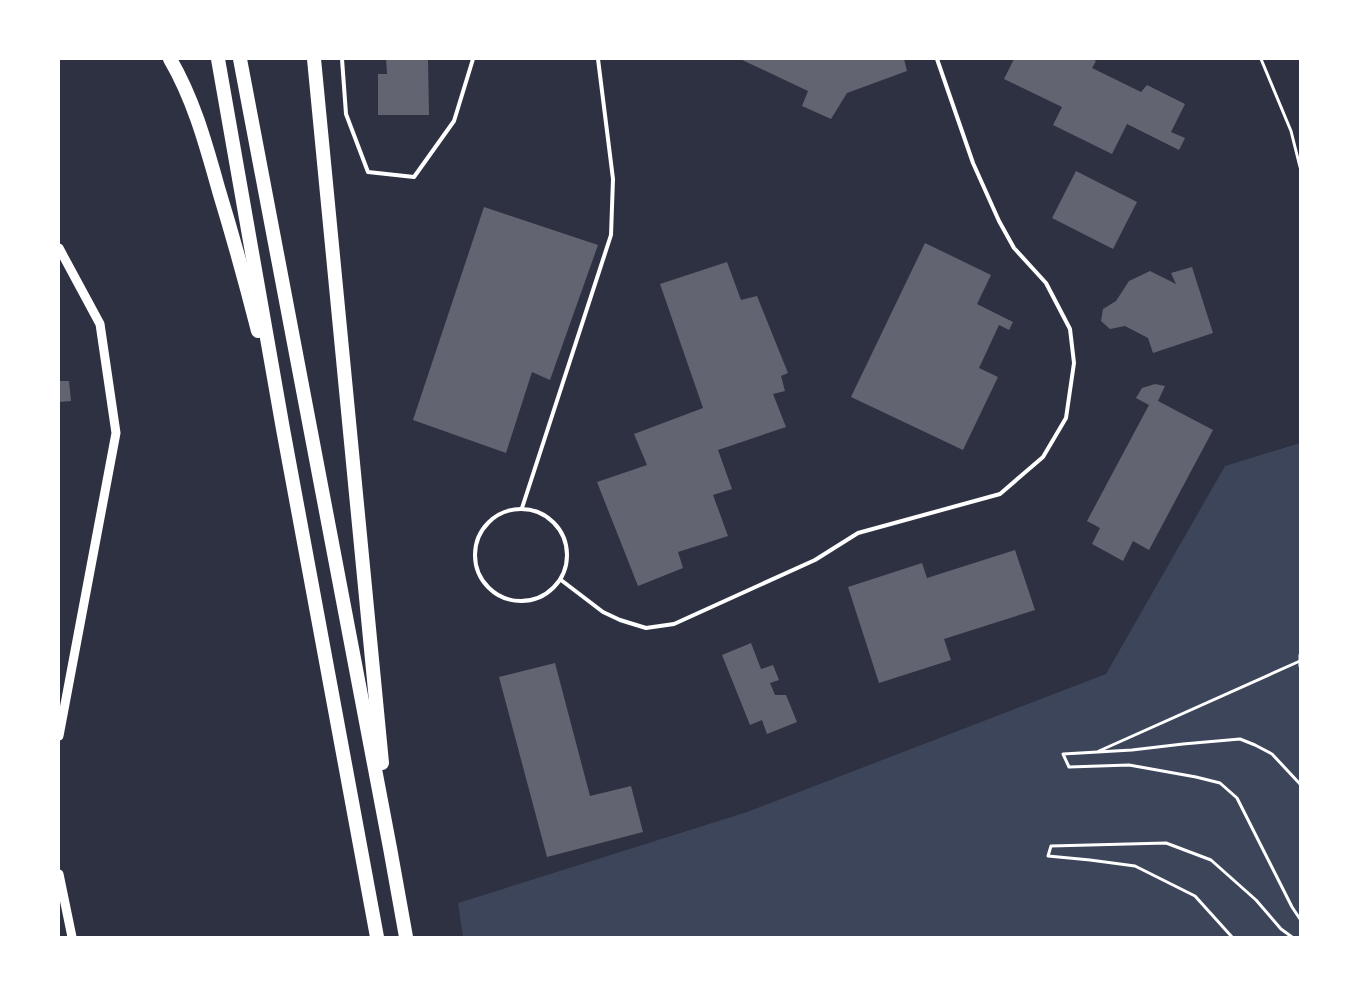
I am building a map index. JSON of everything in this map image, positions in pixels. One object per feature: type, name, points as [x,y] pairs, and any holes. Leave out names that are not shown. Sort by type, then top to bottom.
[{"type":"highway","points":[[170,59],[180,75],[200,124],[243,272],[283,430]]},
{"type":"highway","points":[[218,59],[283,430],[377,937]]},
{"type":"highway","points":[[240,59],[406,937]]},
{"type":"highway","points":[[314,59],[390,848]]},
{"type":"street","points":[[59,248],[100,324],[116,432],[59,736]]},
{"type":"street","points":[[59,874],[72,937]]},
{"type":"lane","points":[[342,59],[346,114],[368,172],[414,177],[454,121],[473,59]]},
{"type":"lane","points":[[522,508],[611,235],[613,179],[598,59]]},
{"type":"lane","points":[[561,580],[603,612],[620,620],[646,628],[674,624],[815,560],[858,533],[1000,494],[1043,457],[1066,418],[1074,363],[1070,329],[1046,283],[1014,248],[999,221],[973,163],[937,59]]},
{"type":"lane","points":[[522,508],[546,515],[563,533],[568,557],[561,580],[543,597],[520,603],[496,596],[479,578],[474,554],[481,530],[499,514],[522,508]]},
{"type":"path","points":[[1261,59],[1291,131],[1300,166]]},
{"type":"path","points":[[1300,656],[1300,666]]},
{"type":"path","points":[[1096,752],[1300,661]]},
{"type":"path","points":[[1300,784],[1272,754],[1240,739],[1132,750],[1063,754],[1069,767],[1129,765],[1220,783],[1236,798],[1300,919]]},
{"type":"path","points":[[1232,937],[1195,896],[1135,866],[1048,856],[1052,846],[1166,843],[1211,860],[1256,900],[1280,929],[1292,937]]},
{"type":"shaded area","points":[[1300,443],[1300,937],[463,937],[458,903],[747,812],[1106,674],[1225,466]]},
{"type":"building","points":[[386,59],[428,59],[429,115],[378,115],[378,74],[387,74]]},
{"type":"building","points":[[740,59],[904,59],[907,71],[847,93],[831,119],[802,106],[808,91]]},
{"type":"building","points":[[1014,59],[1092,59],[1096,61],[1092,68],[1141,92],[1147,85],[1185,104],[1171,132],[1185,138],[1179,150],[1127,124],[1112,154],[1053,125],[1062,107],[1004,79]]},
{"type":"building","points":[[1076,171],[1137,202],[1113,249],[1052,218]]},
{"type":"building","points":[[484,207],[598,245],[550,380],[532,372],[506,453],[413,420]]},
{"type":"building","points":[[925,243],[991,275],[977,304],[1013,322],[1009,330],[999,325],[979,368],[998,377],[963,450],[851,397]]},
{"type":"building","points":[[727,262],[741,300],[757,296],[788,373],[781,376],[785,391],[773,394],[786,427],[718,450],[732,489],[713,495],[728,536],[678,552],[683,568],[638,586],[597,482],[647,465],[634,434],[703,408],[660,284]]},
{"type":"building","points":[[1192,267],[1213,333],[1153,353],[1148,338],[1125,326],[1110,329],[1101,321],[1103,309],[1116,301],[1129,281],[1150,271],[1176,284],[1171,273]]},
{"type":"building","points":[[59,381],[69,381],[71,401],[59,402]]},
{"type":"building","points":[[1155,384],[1165,386],[1158,401],[1213,430],[1149,550],[1133,541],[1123,561],[1092,544],[1100,528],[1087,521],[1149,405],[1136,398],[1142,388]]},
{"type":"building","points":[[1015,550],[1035,610],[944,639],[951,660],[879,683],[848,587],[922,563],[927,578]]},
{"type":"building","points":[[751,643],[761,669],[773,665],[779,680],[770,683],[775,695],[786,695],[797,722],[767,734],[762,720],[750,725],[722,655]]},
{"type":"building","points":[[555,663],[590,796],[631,786],[643,832],[547,857],[499,677]]}]
